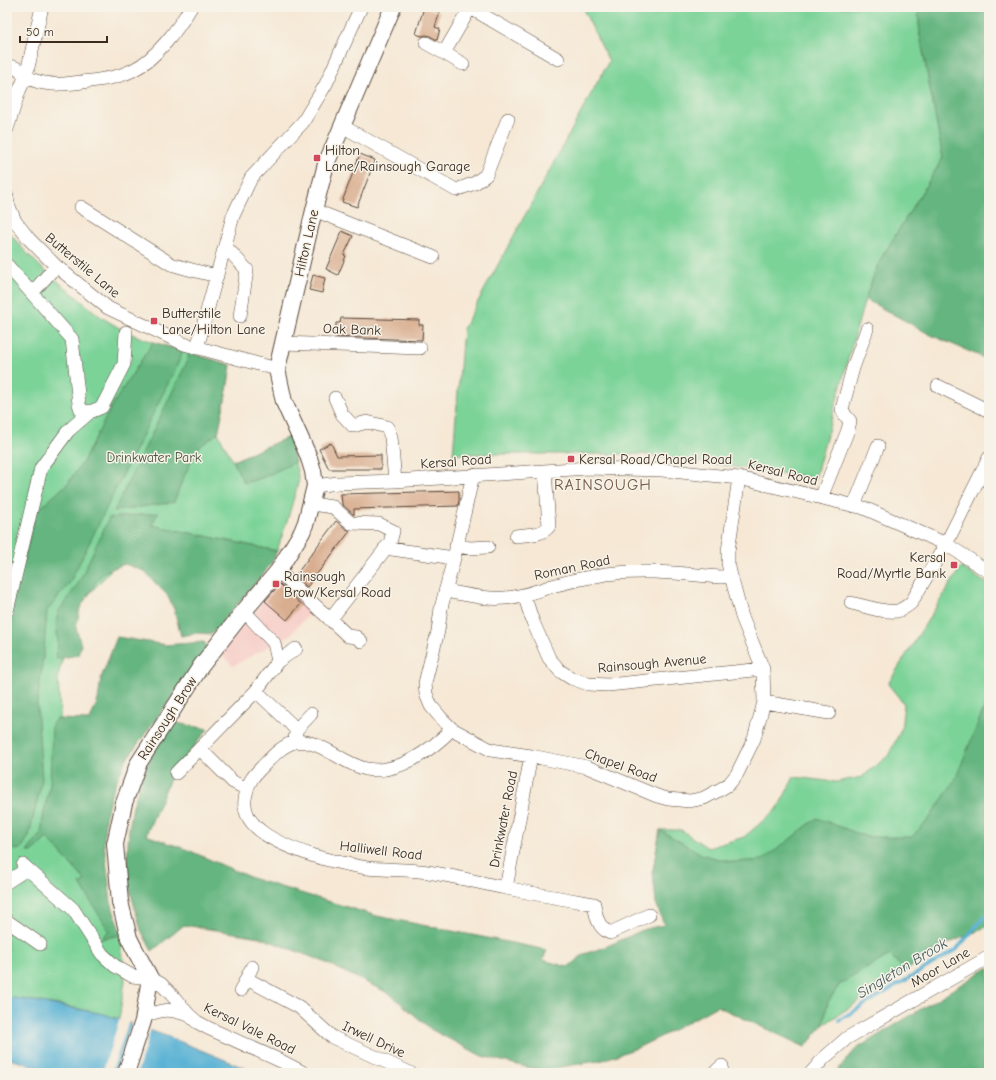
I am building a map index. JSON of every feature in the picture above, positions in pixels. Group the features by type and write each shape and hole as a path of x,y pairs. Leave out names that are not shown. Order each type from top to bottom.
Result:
{"main road":[{"name":"Hilton Lane","path":"315,486 313,471 308,455 284,402 277,369 326,164 394,7"},
{"name":"Rainsough Brow","path":"150,978 132,946 120,902 115,844 124,803 138,764 201,666 244,611 278,571 302,532 315,486"},
{"path":"126,1073 143,1021 150,978"}],"street":[{"path":"7,129 19,91 26,76 42,7"},
{"path":"7,66 15,68 36,81 61,84 117,76 133,70 146,61 164,44 191,7"},
{"path":"197,348 233,216 251,178 306,116 326,84 361,7"},
{"path":"444,53 470,7 558,60"},
{"path":"426,43 463,64"},
{"path":"342,126 456,190 474,183 486,175 508,119"},
{"name":"Butterstile Lane","path":"7,196 8,204 15,221 28,239 56,266 108,308 184,344 277,369"},
{"path":"81,207 96,211 171,264 217,276"},
{"path":"314,210 433,257"},
{"path":"225,246 247,270 240,316"},
{"path":"7,265 72,339 79,404 81,410 90,412"},
{"path":"32,293 56,266"},
{"path":"821,498 848,430 850,421 842,409 853,368 866,329"},
{"path":"7,611 42,468 68,431 90,412 102,407 124,364 126,332"},
{"name":"Oak Bank","path":"283,343 420,348"},
{"path":"938,386 989,412"},
{"path":"335,398 342,414 353,426 367,422 387,427 392,437 394,481"},
{"path":"854,506 878,446"},
{"path":"851,602 884,610 897,611 911,603 946,544 989,458"},
{"name":"Kersal Road","path":"315,486 338,483 394,481 588,468 662,470 739,478 864,508 946,544 989,572"},
{"path":"516,536 542,533 549,526 545,471"},
{"name":"Chapel Road","path":"473,475 440,608 438,631 425,683 426,694 431,706 452,729 491,750 586,767 668,799 690,801 704,798 721,789 729,784 737,774 754,739 764,702 763,668 742,617 728,563 728,550 739,478"},
{"path":"311,504 333,507 351,523 379,524 393,531 390,543 330,620"},
{"path":"385,548 455,552 470,548 488,547"},
{"path":"278,571 348,636 361,641"},
{"name":"Roman Road","path":"445,591 487,598 506,598 524,595 562,583 607,574 650,571 721,577 731,576"},
{"name":"Rainsough Avenue","path":"524,595 533,622 549,658 560,671 571,678 588,684 608,685 763,668"},
{"path":"244,611 274,643 278,661"},
{"path":"176,773 256,691 278,661 296,649"},
{"path":"256,691 290,723 296,736 359,767 380,770 398,765 420,755 442,739 452,729"},
{"path":"764,702 829,713"},
{"name":"Halliwell Road","path":"311,714 296,736 255,774 247,789 244,805 249,818 258,829 268,836 299,851 322,858 367,868 422,871 594,904 596,916 601,926 605,931 610,933 648,915"},
{"path":"200,749 233,782 247,789"},
{"name":"Drinkwater Road","path":"506,888 531,756"},
{"path":"7,882 25,867 73,909 102,954 115,966 132,976 150,978"},
{"path":"7,921 40,944"},
{"name":"Moor Lane","path":"811,1073 823,1058 847,1038 989,957"},
{"name":"Kersal Vale Road","path":"150,978 161,984 197,1022 304,1073"},
{"name":"Irwell Drive","path":"247,979 299,1007 332,1037 410,1073"},
{"path":"143,1017 165,1010 189,1015"}],"shaded area":[{"path":"280,580 314,608 290,635 233,666 220,654"}],"green space":[{"path":"582,7 918,7 920,35 943,158 879,262 865,299 815,478 641,454 453,454 463,329 609,61"},
{"path":"918,7 989,7 989,79 982,86 989,105 989,360 931,335 865,299 879,262 943,158 920,35"},
{"name":"Drinkwater Park","path":"7,230 44,270 101,317 126,332 153,342 231,365 218,433 233,461 289,437 299,480 277,551 151,525 76,609 58,676 66,823 121,935 125,981 119,1019 49,1003 7,997"},
{"path":"153,342 182,351 181,357 69,584 47,611 37,704 42,780 29,836 21,849 15,850 7,845 7,628 36,512 68,483 84,460 113,404"},
{"path":"189,353 231,365 218,433 197,449 174,502 114,511 187,362"},
{"path":"289,437 295,462 262,478 244,483 233,461"},
{"path":"158,513 152,525 277,551 272,562 264,573 212,634 198,633 181,636 174,609 167,595 144,571 125,564 106,571 99,577 80,608 76,628 81,645 78,655 56,659 58,641 56,624 58,612 78,584 109,518"},
{"path":"961,567 989,585 989,926 942,946 823,1025 805,1047 656,903 653,870 660,830 681,830 708,848 744,837 778,808 794,777 836,782 862,777 888,756 901,730 904,704 888,684"},
{"path":"117,637 166,645 204,642 208,648 126,760 112,791 105,819 104,843 111,902 121,935 100,939 109,931 80,884 85,880 47,838 32,852 27,852 41,833 50,785 52,724 56,719 90,720 98,700 101,678"},
{"path":"989,696 989,926 942,946 905,971 890,955 840,984 828,1002 823,1025 805,1047 717,1006 637,1048 603,1060 549,1069 534,1069 482,1056 432,1030 390,994 322,961 259,937 184,925 152,951 141,930 129,887 127,860 129,828 133,806 145,767 171,722 208,729 172,774 146,835 188,850 254,879 377,916 547,950 543,960 568,967 584,954 603,948 645,929 664,925 656,903 653,870 660,830 703,855 732,862 763,860 817,818 867,837 912,837 931,816 955,780"},
{"path":"989,967 989,1073 835,1073 856,1049"}],"water":[{"path":"7,997 104,1014 169,1037 257,1073 57,1073 7,1058"}],"pier":[{"path":"120,1018 129,1021 111,1073 102,1073"},
{"path":"132,1022 151,1029 137,1073 115,1073"}],"building":[{"path":"424,7 440,12 435,27 440,29 437,40 430,36 416,34"},
{"path":"360,154 375,160 357,207 342,202"},
{"path":"342,231 353,236 344,255 346,256 338,275 326,269"},
{"path":"313,275 325,278 322,293 309,290"},
{"path":"341,318 419,320 419,325 423,325 422,340 336,337 336,323 340,323"},
{"path":"331,443 337,456 381,455 381,469 329,469 319,449"},
{"path":"459,491 458,506 354,509 354,515 342,504 341,494"},
{"path":"336,521 350,531 307,587 295,576"},
{"path":"280,584 301,604 287,620 265,601"}],"waterway":[{"name":"Singleton Brook","path":"839,1020 956,950 985,916 989,914"}],"place":[{"name":"Hilton Lane/Rainsough Garage","path":"317,158"},
{"name":"Butterstile Lane/Hilton Lane","path":"154,321"},
{"name":"Kersal Road/Chapel Road","path":"571,459"},
{"name":"Kersal Road/Myrtle Bank","path":"954,565"},
{"name":"Rainsough Brow/Kersal Road","path":"276,584"}],"district":[{"name":"RAINSOUGH","path":"603,484"}]}
